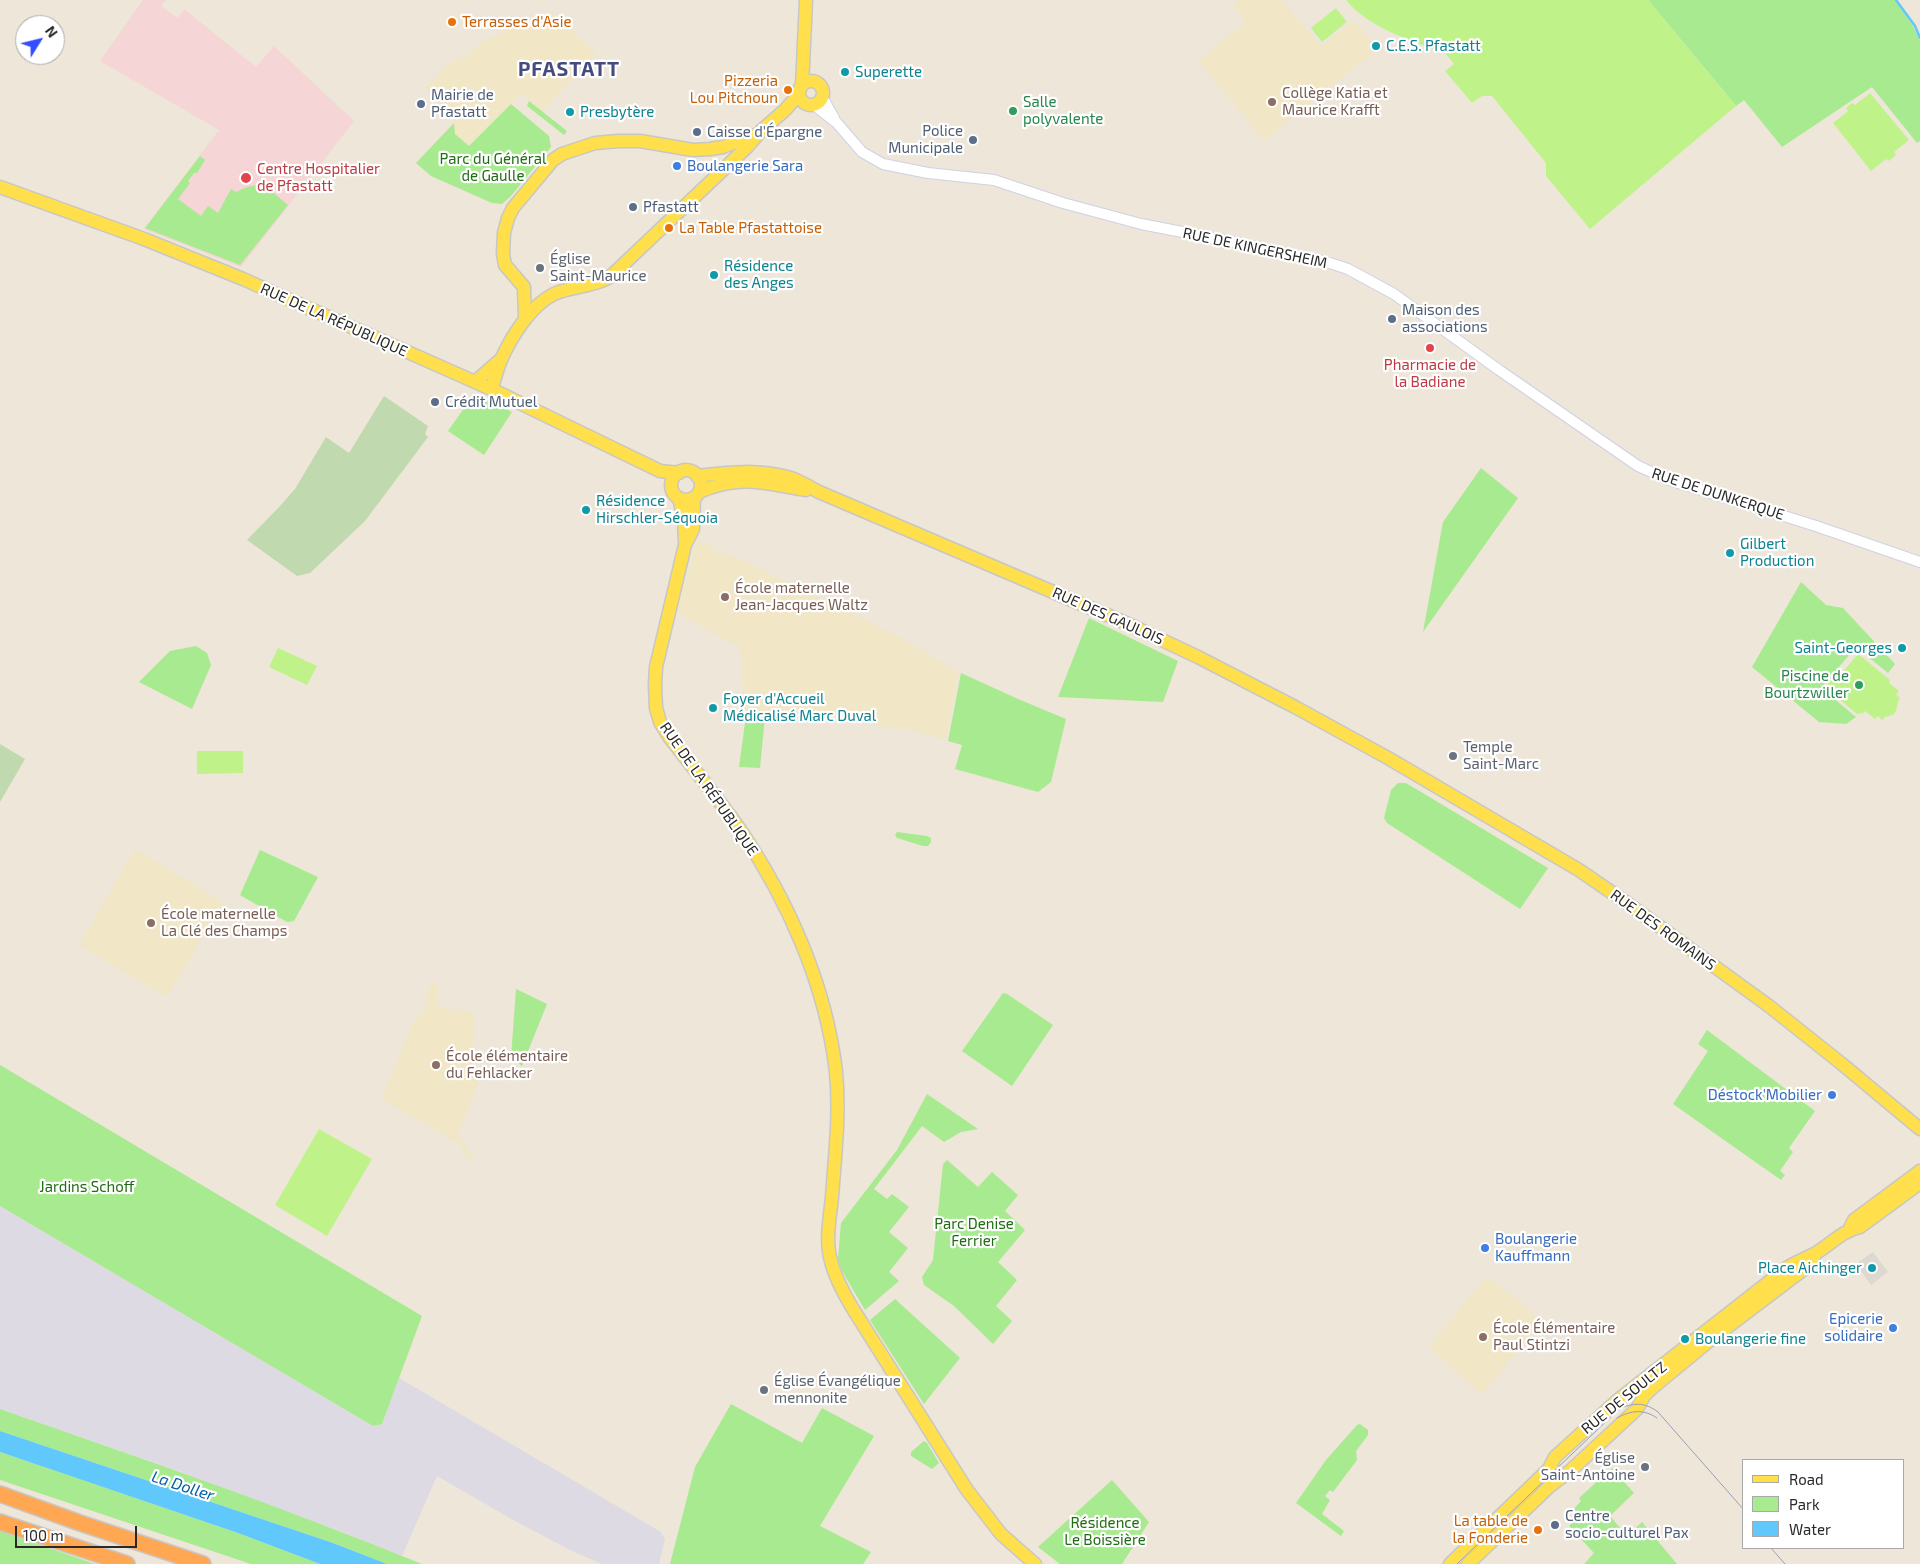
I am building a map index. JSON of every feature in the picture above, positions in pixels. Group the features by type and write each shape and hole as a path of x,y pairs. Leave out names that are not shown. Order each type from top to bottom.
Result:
{"highway":[{"path":"0,1494 203,1564"},
{"path":"0,1522 128,1564"}],"main road":[{"path":"491,389 500,360 525,319 544,300 554,294 600,283 610,277 746,148 758,134 785,110 809,94 804,49 806,0"},
{"path":"525,319 524,287 506,266 503,254 504,234 513,208 553,160 562,154 595,144 640,141 685,149 710,149 758,134"},
{"name":"RUE DE LA RÉPUBLIQUE","path":"0,187 77,213 190,257 491,389 660,471 679,473"},
{"path":"475,382 500,360"},
{"name":"RUE DE LA RÉPUBLIQUE","path":"660,471 671,487"},
{"path":"688,471 697,476 700,484 697,495 687,500 679,498 674,494 671,487 673,478 679,473 688,471"},
{"name":"RUE DES GAULOIS","path":"697,476 740,471 792,478 819,492 1128,624 1286,703 1388,758"},
{"name":"RUE DES GAULOIS","path":"697,495 727,482 744,481 819,492"},
{"name":"RUE DE LA RÉPUBLIQUE","path":"697,495 693,529 685,545 656,667 654,696 660,722 670,738 739,828 782,904 811,967 827,1018 836,1072 838,1122 829,1230 831,1261 840,1286 968,1490 1001,1534 1035,1564"},
{"name":"RUE DE LA RÉPUBLIQUE","path":"679,498 684,519 685,545"},
{"name":"RUE DES ROMAINS","path":"1388,758 1579,870 1626,902 1769,1006 1920,1129"},
{"name":"RUE DE SOULTZ","path":"1849,1230 1854,1220 1920,1171"},
{"name":"RUE DE SOULTZ","path":"1450,1564 1549,1469 1555,1458 1612,1404 1788,1267 1816,1253 1849,1230 1860,1227 1920,1183"},
{"name":"RUE DE SOULTZ","path":"1468,1564 1550,1486 1570,1471 1637,1409 1648,1392 1709,1341 1808,1266 1816,1253"}],"street":[{"name":"RUE DE KINGERSHEIM","path":"809,94 862,152 884,167 993,183 1018,192 1034,194 1140,224 1330,263 1348,269 1394,294 1459,342"},
{"name":"RUE DE DUNKERQUE","path":"1459,342 1624,458 1651,473 1920,562"}],"shaded area":[{"name":"Centre Hospitalier de Pfastatt","path":"143,0 166,0 161,6 178,18 184,9 256,67 274,46 354,121 241,267 144,229 219,130 100,61"},
{"name":"Collège Katia et Maurice Krafft","path":"1240,0 1282,0 1321,47 1352,21 1363,29 1363,32 1371,42 1367,46 1372,53 1264,141 1198,61 1246,22 1233,5"},
{"path":"552,11 596,53 542,112 521,94 468,146 455,134 454,123 447,110 425,88 453,59 457,58 460,61 476,46 478,48 479,44 543,13 547,17"},
{"path":"696,541 715,546 713,552 733,556 896,635 959,672 946,740 911,730 832,719 745,712 740,648 677,612"},
{"name":"École maternelle La Clé des Champs","path":"135,849 223,902 167,997 79,945"},
{"name":"École élémentaire du Fehlacker","path":"433,983 438,983 438,1007 474,1013 475,1080 479,1082 458,1135 473,1155 470,1160 456,1142 381,1099 414,1020 426,1007 428,991"},
{"path":"0,1206 373,1426 382,1424 399,1378 661,1532 665,1539 659,1564 602,1564 572,1551 515,1521 437,1476 402,1556 173,1469 0,1409"},
{"name":"Place Aichinger","path":"1873,1252 1888,1272 1871,1285 1856,1264"},
{"name":"École Élémentaire Paul Stintzi","path":"1490,1277 1543,1322 1482,1394 1431,1350 1431,1344 1485,1278"}],"green space":[{"path":"1346,0 1648,0 1736,106 1590,229 1546,176 1546,163 1492,96 1482,96 1472,103 1445,71 1454,64 1446,54 1379,26 1367,19"},
{"path":"1648,0 1895,0 1913,26 1920,41 1920,141 1917,143 1872,87 1782,147 1744,100 1736,106"},
{"path":"1336,8 1347,22 1322,42 1311,28"},
{"path":"1870,93 1909,140 1894,152 1896,155 1889,161 1886,159 1871,171 1833,123 1848,111 1846,108 1852,103 1855,105"},
{"path":"529,101 567,131 564,135 527,106"},
{"name":"Parc du Général de Gaulle","path":"511,104 549,136 551,147 511,196 502,204 492,203 431,176 416,163 454,123 455,134 469,146"},
{"path":"200,156 205,160 197,173 194,173 188,181 190,183 178,199 201,216 208,206 218,213 231,189 236,192 259,185 269,189 288,205 240,265 145,228"},
{"path":"474,394 512,412 484,455 448,431"},
{"path":"384,396 428,426 425,434 428,437 365,521 310,573 297,576 247,540 295,489 326,437 349,453"},
{"path":"1481,468 1518,498 1423,632 1443,522"},
{"path":"1801,582 1826,605 1843,608 1895,664 1888,673 1856,647 1821,688 1856,717 1846,724 1819,722 1752,667"},
{"path":"1089,618 1178,661 1163,702 1058,697"},
{"path":"196,646 207,653 211,665 192,709 139,682 170,651"},
{"path":"278,648 317,666 307,685 269,667"},
{"name":"Piscine de Bourtzwiller","path":"1858,654 1890,680 1889,683 1899,691 1896,694 1900,698 1893,715 1882,720 1878,716 1875,719 1865,711 1857,714 1825,687 1836,673 1840,675"},
{"path":"961,673 1066,719 1051,782 1038,792 955,769 962,745 948,741"},
{"path":"746,716 765,717 760,768 739,767"},
{"path":"0,744 25,759 0,802"},
{"path":"197,751 243,751 243,773 197,774"},
{"path":"1398,783 1406,783 1548,868 1520,909 1387,823 1384,818 1391,790"},
{"path":"897,832 927,836 931,838 931,842 928,846 923,846 897,838 895,835"},
{"path":"260,850 318,877 294,921 287,922 240,895"},
{"path":"516,989 547,1004 522,1066 511,1058"},
{"path":"1003,993 1053,1025 1012,1086 962,1051"},
{"path":"1707,1030 1815,1111 1789,1148 1793,1152 1780,1171 1785,1175 1781,1180 1673,1104 1708,1051 1698,1044"},
{"name":"Jardins Schoff","path":"0,1065 422,1316 382,1424 373,1426 0,1206"},
{"path":"927,1094 978,1129 961,1132 944,1142 922,1126 874,1189 887,1199 892,1194 909,1207 889,1232 908,1248 889,1272 899,1281 865,1310 842,1271 838,1259 841,1223 897,1150"},
{"path":"319,1129 372,1159 327,1236 275,1205"},
{"name":"Parc Denise Ferrier","path":"947,1160 978,1187 992,1172 1018,1195 1005,1211 1025,1230 998,1262 1017,1280 996,1306 1012,1321 993,1344 954,1306 924,1285 922,1277 933,1260 943,1164"},
{"path":"895,1299 960,1358 924,1404 870,1320"},
{"path":"731,1404 802,1443 822,1408 874,1436 820,1526 871,1552 863,1564 670,1564 695,1467"},
{"path":"0,1409 265,1503 422,1564 387,1564 333,1543 0,1431"},
{"path":"1360,1424 1368,1430 1368,1435 1356,1451 1357,1460 1333,1492 1330,1490 1325,1496 1330,1500 1322,1514 1344,1531 1341,1536 1296,1503 1326,1460"},
{"path":"924,1441 939,1463 932,1469 911,1456 911,1452"},
{"path":"0,1452 238,1533 320,1564 251,1564 0,1480"},
{"path":"1612,1468 1634,1493 1610,1516 1627,1536 1642,1522 1677,1564 1584,1564 1594,1553 1569,1526 1579,1515 1574,1509 1581,1501 1579,1498"},
{"name":"Résidence Le Boissière","path":"1112,1480 1149,1522 1122,1564 1060,1564 1038,1547"},
{"path":"0,1531 95,1564 0,1564"}],"water":[{"name":"La Doller","path":"0,1431 333,1543 387,1564 320,1564 238,1533 0,1452"}],"waterway":[{"path":"1896,0 1915,26 1920,38"}],"tram line":[{"path":"1457,1564 1618,1410 1633,1404 1648,1406 1658,1412 1742,1508"},
{"path":"1617,1418 1627,1413 1637,1412 1647,1413 1657,1418"},
{"path":"1772,1549 1785,1564"}],"place":[{"name":"Terrasses d'Asie","path":"452,22"},
{"name":"C.E.S. Pfastatt","path":"1376,46"},
{"name":"Superette","path":"845,72"},
{"name":"Pizzeria Lou Pitchoun","path":"788,90"},
{"name":"Collège Katia et Maurice Krafft","path":"1272,102"},
{"name":"Mairie de Pfastatt","path":"421,104"},
{"name":"Salle polyvalente","path":"1013,111"},
{"name":"Presbytère","path":"570,112"},
{"name":"Caisse d'Épargne","path":"697,132"},
{"name":"Police Municipale","path":"973,140"},
{"name":"Boulangerie Sara","path":"677,166"},
{"name":"Centre Hospitalier de Pfastatt","path":"246,178"},
{"name":"Pfastatt","path":"633,207"},
{"name":"La Table Pfastattoise","path":"669,228"},
{"name":"Église Saint-Maurice","path":"540,268"},
{"name":"Résidence des Anges","path":"714,275"},
{"name":"Maison des associations","path":"1392,319"},
{"name":"Pharmacie de la Badiane","path":"1430,348"},
{"name":"Crédit Mutuel","path":"435,402"},
{"name":"Résidence Hirschler-Séquoia","path":"586,510"},
{"name":"Gilbert Production","path":"1730,553"},
{"name":"École maternelle Jean-Jacques Waltz","path":"725,597"},
{"name":"Saint-Georges","path":"1902,648"},
{"name":"Piscine de Bourtzwiller","path":"1859,685"},
{"name":"Foyer d'Accueil Médicalisé Marc Duval","path":"713,708"},
{"name":"Temple Saint-Marc","path":"1453,756"},
{"name":"École maternelle La Clé des Champs","path":"151,923"},
{"name":"École élémentaire du Fehlacker","path":"436,1065"},
{"name":"Déstock'Mobilier","path":"1832,1095"},
{"name":"Boulangerie Kauffmann","path":"1485,1248"},
{"name":"Place Aichinger","path":"1872,1268"},
{"name":"Epicerie solidaire","path":"1893,1328"},
{"name":"École Élémentaire Paul Stintzi","path":"1483,1337"},
{"name":"Boulangerie fine","path":"1685,1339"},
{"name":"Église Évangélique mennonite","path":"764,1390"},
{"name":"Église Saint-Antoine","path":"1645,1467"},
{"name":"Centre socio-culturel Pax","path":"1555,1525"},
{"name":"La table de la Fonderie","path":"1538,1530"}],"district":[{"name":"PFASTATT","path":"569,69"}]}
